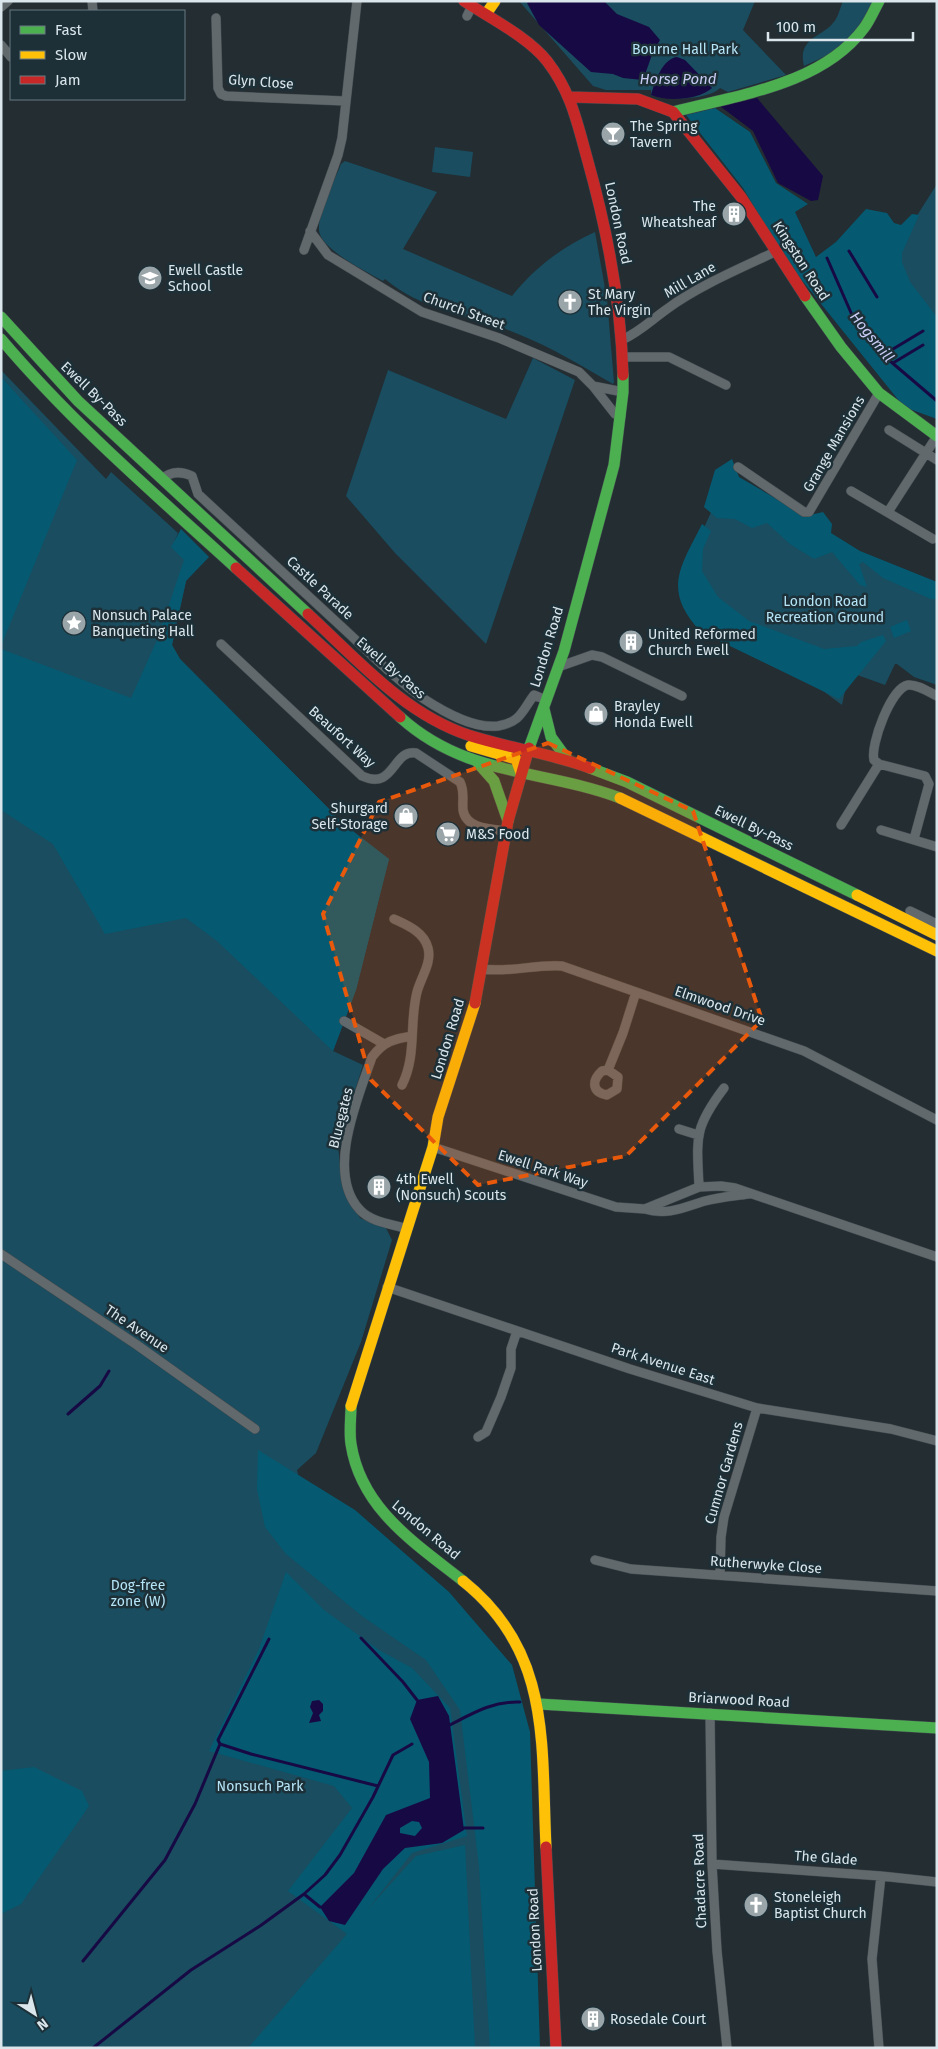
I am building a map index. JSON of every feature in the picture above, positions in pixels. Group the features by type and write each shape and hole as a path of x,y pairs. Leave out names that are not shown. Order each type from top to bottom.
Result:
{"main road":[{"path":"486,14 495,1"},
{"path":"570,97 638,99 672,112 780,85 840,52 858,35 873,15 879,1"},
{"name":"London Road","path":"468,8 486,14 513,32 546,60 570,97 598,196 614,277 622,340 623,392 614,464 558,667 529,748 507,826 474,1008 438,1117 433,1147 351,1404 350,1439 359,1477 372,1503 390,1523 468,1585 492,1608 523,1653 531,1673 539,1704 556,2048"},
{"name":"Kingston Road","path":"672,112 741,197 841,347 879,393 937,436"},
{"name":"Ewell By-Pass","path":"1,317 28,349 78,401 407,705 431,719 468,735 529,748 567,759 627,782 937,935"},
{"path":"1,339 36,380 96,441 405,722 446,749 478,763 593,788 619,798 937,951"},
{"path":"545,704 551,737 567,759"},
{"path":"431,719 459,741 482,750 516,759 521,773"},
{"path":"529,748 534,760 577,775 593,788"},
{"path":"478,763 494,781 507,826"},
{"name":"Briarwood Road","path":"539,1704 937,1728"}],"street":[{"path":"1,7 8,1"},
{"path":"304,250 338,156 357,1"},
{"name":"Glyn Close","path":"216,18 218,88 221,94 226,96 345,101"},
{"path":"1,45 10,57"},
{"path":"819,65 826,75"},
{"name":"Church Street","path":"310,231 328,255 422,312 498,338 579,372 593,386 615,414 621,416"},
{"name":"Mill Lane","path":"622,340 641,331 667,309 686,298 731,273 777,251"},
{"path":"622,358 669,357 726,384"},
{"name":"Church Street","path":"593,386 623,392"},
{"name":"Grange Mansions","path":"738,467 804,512 809,512 879,393"},
{"path":"889,430 937,460"},
{"path":"888,512 937,436"},
{"name":"Castle Parade","path":"162,480 173,472 181,472 192,476 198,494 390,671 435,706 461,719 484,726 498,726 524,713 534,696 545,704"},
{"path":"851,491 933,539"},
{"name":"Beaufort Way","path":"221,644 362,776 371,780 384,778 404,755 410,752 416,753 460,782 464,790 463,810 469,822 480,827 507,826"},
{"path":"558,667 592,655 602,657 682,696"},
{"path":"357,660 390,671"},
{"path":"914,839 929,784 925,776 879,764 874,760 872,754 879,728 905,685 910,685 937,696"},
{"path":"840,824 879,764"},
{"path":"881,830 937,847"},
{"path":"910,912 937,924"},
{"path":"394,919 412,928 422,936 428,948 428,960 417,990 412,1016 410,1064 402,1085"},
{"name":"Elmwood Drive","path":"481,969 496,971 545,965 562,966 804,1051 937,1120"},
{"path":"608,1070 636,992"},
{"path":"344,1021 384,1044 390,1040 412,1036"},
{"name":"Bluegates","path":"384,1044 372,1057 348,1134 345,1152 346,1178 352,1198 360,1211 374,1220 406,1228"},
{"path":"699,1187 698,1134 705,1113 724,1088"},
{"path":"679,1129 698,1134"},
{"name":"Ewell Park Way","path":"433,1147 616,1207 645,1209 656,1213 673,1211 722,1197 751,1194"},
{"name":"Ewell Park Way","path":"645,1209 699,1187 720,1186 751,1194 937,1257"},
{"name":"The Avenue","path":"1,1254 137,1345 255,1429"},
{"name":"Park Avenue East","path":"387,1287 757,1408 891,1429 937,1441"},
{"path":"478,1437 486,1432 501,1397 510,1368 511,1349 517,1331"},
{"name":"Cumnor Gardens","path":"720,1575 721,1537 724,1516 757,1408"},
{"name":"Rutherwyke Close","path":"595,1560 631,1569 937,1591"},
{"name":"Chadacre Road","path":"710,1713 712,1864 717,1951 727,2048"},
{"name":"The Glade","path":"712,1864 881,1876 937,1882"},
{"path":"880,2048 872,1959 881,1876"}],"highlighted area":[{"path":"548,743 693,811 762,1020 626,1156 478,1185 371,1080 323,914 379,802"}],"green space":[{"name":"Bourne Hall Park","path":"519,1 755,1 743,30 786,75 728,92 720,88 707,95 676,99 651,95 651,90 606,90 593,86"},
{"path":"843,1 874,1 856,33 828,55 804,66 804,49 807,44 833,23 838,16"},
{"path":"435,147 473,152 470,177 432,172"},
{"path":"345,161 437,192 403,249 512,296 549,259 571,244 595,232 607,299 613,384 530,339 416,299 385,279 383,281 335,252 321,237 319,223 341,164"},
{"path":"937,184 937,319 906,279 897,255 911,225"},
{"path":"533,358 575,380 486,644 395,553 346,496 388,370 506,419"},
{"name":"Nonsuch Park","path":"1,370 106,479 111,472 178,533 172,547 184,559 186,581 172,645 180,659 345,825 389,859 356,990 333,1051 363,1065 338,1145 342,1185 360,1218 386,1228 392,1240 361,1342 316,1453 297,1470 301,1486 449,1592 533,2048 1,2048"},
{"name":"London Road Recreation Ground","path":"726,480 859,552 937,590 937,685 914,677 897,664 895,664 885,685 849,672 842,705 719,614 683,573"}],"shaded area":[{"path":"715,108 750,132 776,183 808,204 795,212 816,257 836,242 866,209 887,213 894,223 901,225 912,214 919,215 902,253 902,262 910,282 937,317 937,419 904,407 789,264 743,188 686,115"},
{"path":"1,377 77,460 1,646"},
{"path":"732,459 739,477 806,516 823,512 832,524 831,533 860,551 937,582 937,599 931,599 883,578 863,562 859,564 867,587 860,585 832,552 814,559 790,544 767,523 752,528 735,519 717,518 704,507 715,470"},
{"path":"702,524 711,531 703,549 702,571 718,597 749,621 824,649 857,646 861,642 883,635 886,641 839,699 701,632 689,617 678,591 679,579 687,554"},
{"path":"181,529 209,557 186,581 172,645 180,659 345,825 389,859 356,990 333,1051 217,941 186,918 105,934 53,844 1,810 1,649 131,698 157,640 184,560 171,547"},
{"path":"907,620 911,631 894,638 890,627"},
{"path":"258,1450 355,1510 449,1592 512,1665 530,1732 540,2048 490,2048 479,1866 460,1710 426,1660 362,1616 286,1554 265,1527 257,1489"},
{"path":"286,1572 324,1610 379,1650 412,1668 450,1708 467,1836 412,1853 367,1910 416,1856 465,1845 475,2048 248,2048 347,1934 288,1891 352,1808 334,1786 209,1751 259,1649"},
{"path":"34,1767 82,1791 89,1806 21,1904 1,1914 1,1771"}],"water":[{"path":"529,1 604,1 617,14 649,27 660,40 653,52 643,80 591,72 539,25 527,3"},
{"name":"Horse Pond","path":"677,57 685,60 712,88 699,95 683,99 665,99 651,95 663,66"},
{"path":"757,98 823,176 818,200 811,201 778,183 753,131 720,106"},
{"path":"438,1696 449,1716 464,1830 442,1843 405,1848 383,1869 345,1925 329,1921 320,1907 354,1873 386,1815 430,1798 429,1762 410,1719 417,1700","holes":["412,1821 419,1822 422,1828 415,1836 400,1833 400,1828"]},
{"path":"319,1700 323,1704 323,1711 319,1715 321,1721 309,1723 313,1713 310,1707 312,1701"}],"waterway":[{"path":"849,251 877,297"},
{"name":"Hogsmill","path":"827,258 852,315 883,355 937,401"},
{"path":"883,355 923,331"},
{"path":"893,363 923,345"},
{"path":"68,1414 100,1386 109,1371"},
{"path":"361,1638 403,1682 417,1700"},
{"path":"269,1639 218,1740 220,1744 251,1754 378,1786"},
{"path":"450,1725 475,1712 501,1703 520,1702"},
{"path":"83,1961 165,1860 195,1804 220,1744"},
{"path":"304,1894 325,1875 340,1855 373,1797 393,1755 412,1744"},
{"path":"464,1828 483,1828"},
{"path":"93,2048 191,1970 260,1926 304,1894 320,1907"}],"traffic: fast":[{"path":"673,112 777,85 825,63 846,47 864,28 879,1"},
{"path":"805,296 841,347 879,393 937,436"},
{"path":"1,317 78,401 308,614"},
{"path":"1,339 85,429 236,568"},
{"path":"529,748 564,651 614,465 623,392 623,375"},
{"path":"544,709 551,737 567,759"},
{"path":"400,717 425,737 451,751 478,761 620,798"},
{"path":"478,763 494,781 508,821"},
{"path":"590,768 627,782 857,895"},
{"path":"351,1406 351,1444 357,1467 366,1487 378,1506 409,1538 463,1581"},
{"path":"539,1704 937,1728"}],"traffic: slow":[{"path":"486,14 495,1"},
{"path":"471,746 516,759 521,773"},
{"path":"620,798 937,951"},
{"path":"857,895 937,935"},
{"path":"351,1406 433,1147 438,1117 475,1003"},
{"path":"463,1581 492,1609 513,1638 527,1669 536,1702 541,1736 546,1847"}],"traffic: jam":[{"path":"464,1 497,21 539,52 555,73 568,96 580,132 607,239 616,293 623,375"},
{"path":"570,97 638,99 673,112 741,197 805,296"},
{"path":"236,568 400,717"},
{"path":"308,614 382,683 422,713 444,725 483,740 560,758 590,768"},
{"path":"475,1003 508,821 529,748"},
{"path":"546,1847 556,2048"}],"place":[{"name":"The Spring Tavern","path":"613,134"},
{"name":"The Wheatsheaf","path":"734,214"},
{"name":"Ewell Castle School","path":"150,278"},
{"name":"St Mary The Virgin","path":"570,302"},
{"name":"Nonsuch Palace Banqueting Hall","path":"74,623"},
{"name":"United Reformed Church Ewell","path":"631,642"},
{"name":"Brayley Honda Ewell","path":"596,714"},
{"name":"Shurgard Self-Storage","path":"406,816"},
{"name":"M&S Food","path":"448,834"},
{"name":"4th Ewell (Nonsuch) Scouts","path":"379,1187"},
{"name":"Stoneleigh Baptist Church","path":"756,1905"},
{"name":"Rosedale Court","path":"593,2019"}],"park label":[{"name":"Dog-free zone (W)","path":"138,1594"}]}
